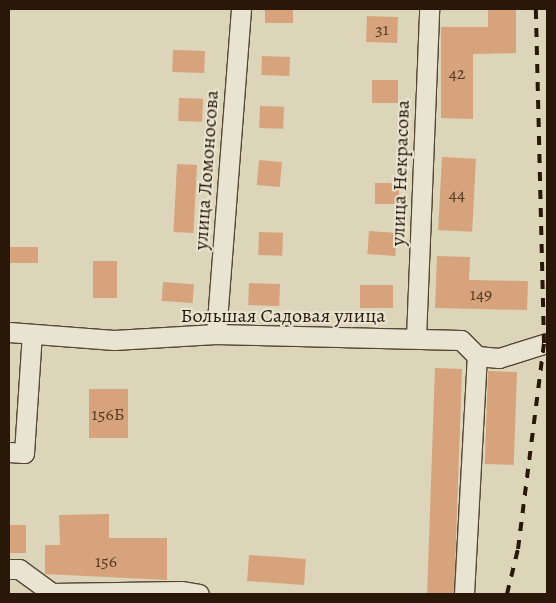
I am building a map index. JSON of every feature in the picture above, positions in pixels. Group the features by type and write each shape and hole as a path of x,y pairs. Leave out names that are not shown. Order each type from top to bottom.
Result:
{"street":[{"name":"улица Ломоносова","path":"216,334 241,9"},
{"name":"улица Некрасова","path":"416,338 429,9"},
{"name":"Большая Садовая улица","path":"9,332 114,340 216,334 461,340 477,356"},
{"path":"9,452 24,453 32,334"},
{"path":"464,594 477,356 499,358 547,343"},
{"path":"9,569 19,569 52,593 181,591 199,594"}],"building":[{"path":"265,9 293,9 293,23 265,23"},
{"path":"488,9 516,9 516,53 473,54 473,119 441,118 441,27 488,27"},
{"path":"367,16 398,17 397,43 366,42"},
{"path":"173,50 205,51 204,73 172,72"},
{"path":"262,56 290,57 289,76 261,75"},
{"path":"372,80 398,80 398,103 372,103"},
{"path":"179,98 203,99 202,122 178,121"},
{"path":"260,106 284,107 283,129 259,128"},
{"path":"442,157 476,159 472,232 438,230"},
{"path":"259,160 282,162 280,187 257,185"},
{"path":"177,164 197,165 193,233 173,232"},
{"path":"375,183 399,183 399,204 375,204"},
{"path":"369,231 397,233 395,256 367,254"},
{"path":"259,232 283,233 282,256 258,255"},
{"path":"9,247 38,247 38,263 9,263"},
{"path":"437,256 470,257 469,280 528,281 527,310 435,308"},
{"path":"93,261 117,261 117,298 93,298"},
{"path":"163,282 194,284 193,303 162,301"},
{"path":"249,283 280,284 279,306 248,305"},
{"path":"360,285 393,285 393,308 360,308"},
{"path":"435,368 462,369 454,594 427,594"},
{"path":"488,371 517,372 514,465 485,464"},
{"path":"89,389 128,389 128,438 89,438"},
{"path":"109,514 109,538 167,538 167,580 45,574 45,545 60,545 59,515"},
{"path":"9,525 26,525 26,553 9,553"},
{"path":"249,555 306,559 304,585 247,581"}],"railway":[{"path":"507,594 518,549 544,343 536,9"}]}
